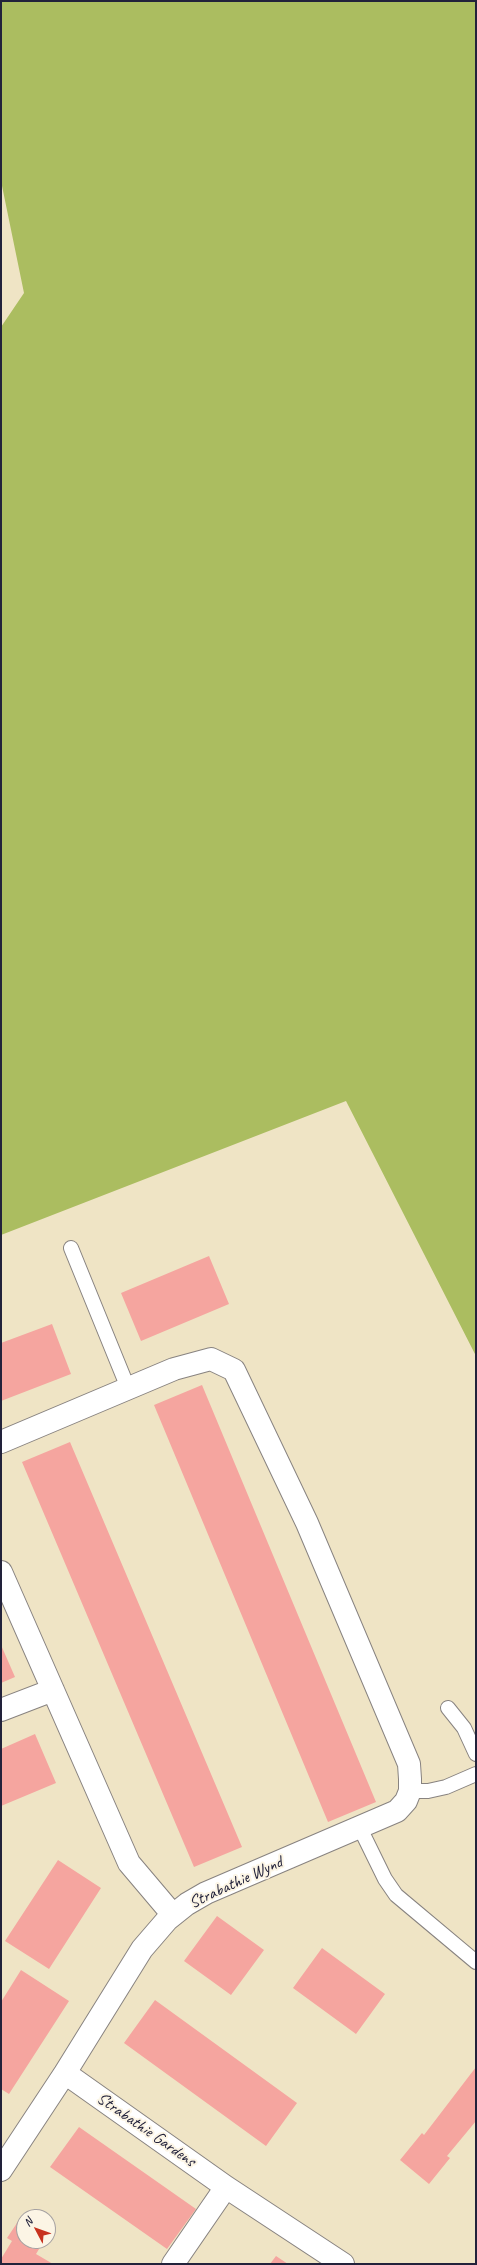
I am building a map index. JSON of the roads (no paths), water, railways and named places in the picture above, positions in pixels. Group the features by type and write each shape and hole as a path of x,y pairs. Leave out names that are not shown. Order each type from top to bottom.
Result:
{"street":[{"path":"1,1442 174,1368 211,1359 234,1370 307,1523 397,1735 409,1764 410,1791"},
{"path":"1,1572 129,1864 173,1915"},
{"path":"1,1710 53,1690"},
{"name":"Strabathie Wynd","path":"1,2170 65,2073 142,1949 173,1915 206,1893 397,1811 406,1801 410,1791"},
{"name":"Strabathie Gardens","path":"65,2073 226,2187 343,2264"},
{"path":"173,2264 226,2187"}],"lane":[{"path":"72,1248 128,1388"},
{"path":"448,1708 464,1728 476,1754"},
{"path":"410,1791 428,1791 446,1788 476,1774"},
{"path":"360,1828 385,1879 396,1895 476,1962"}]}
